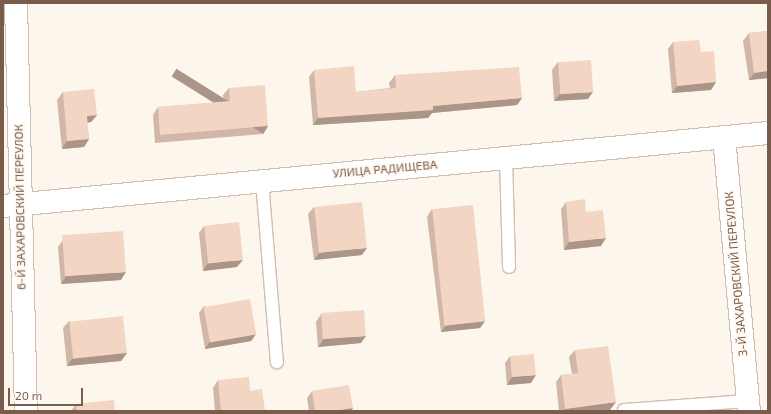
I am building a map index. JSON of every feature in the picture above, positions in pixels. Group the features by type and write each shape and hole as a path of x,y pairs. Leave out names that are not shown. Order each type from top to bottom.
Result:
{"street":[{"name":"6-Й ЗАХАРОВСКИЙ ПЕРЕУЛОК","path":"16,3 11,205 26,411"},
{"name":"УЛИЦА РАДИЩЕВА","path":"11,205 768,133"},
{"name":"3-Й ЗАХАРОВСКИЙ ПЕРЕУЛОК","path":"724,137 748,406"}],"lane":[{"path":"506,158 509,267"},
{"path":"262,181 277,362"},
{"path":"624,410 748,406"}],"building":[{"path":"768,31 768,71 754,73 749,33"},
{"path":"699,40 701,52 714,51 716,82 677,86 673,42"},
{"path":"591,60 593,92 560,94 558,62"},
{"path":"354,66 356,92 396,88 395,75 519,67 522,98 433,106 433,110 318,118 314,70"},
{"path":"265,85 268,126 160,135 158,107 230,101 229,88"},
{"path":"94,89 97,115 87,116 89,139 67,141 63,92"},
{"path":"585,199 586,212 603,210 606,238 569,242 566,202"},
{"path":"362,202 367,248 319,253 314,207"},
{"path":"473,205 485,321 444,326 432,209"},
{"path":"239,222 243,260 208,263 204,226"},
{"path":"123,231 126,272 65,276 62,235"},
{"path":"250,299 256,334 210,343 204,307"},
{"path":"364,310 366,336 323,339 321,313"},
{"path":"123,316 127,353 73,358 69,322"},
{"path":"608,346 616,402 565,409 561,375 578,373 575,350"},
{"path":"534,354 536,375 512,377 510,356"},
{"path":"249,377 250,391 262,389 265,411 221,411 218,380"},
{"path":"349,385 353,408 333,411 315,411 312,391"},
{"path":"114,400 115,411 77,411 76,404"}]}
